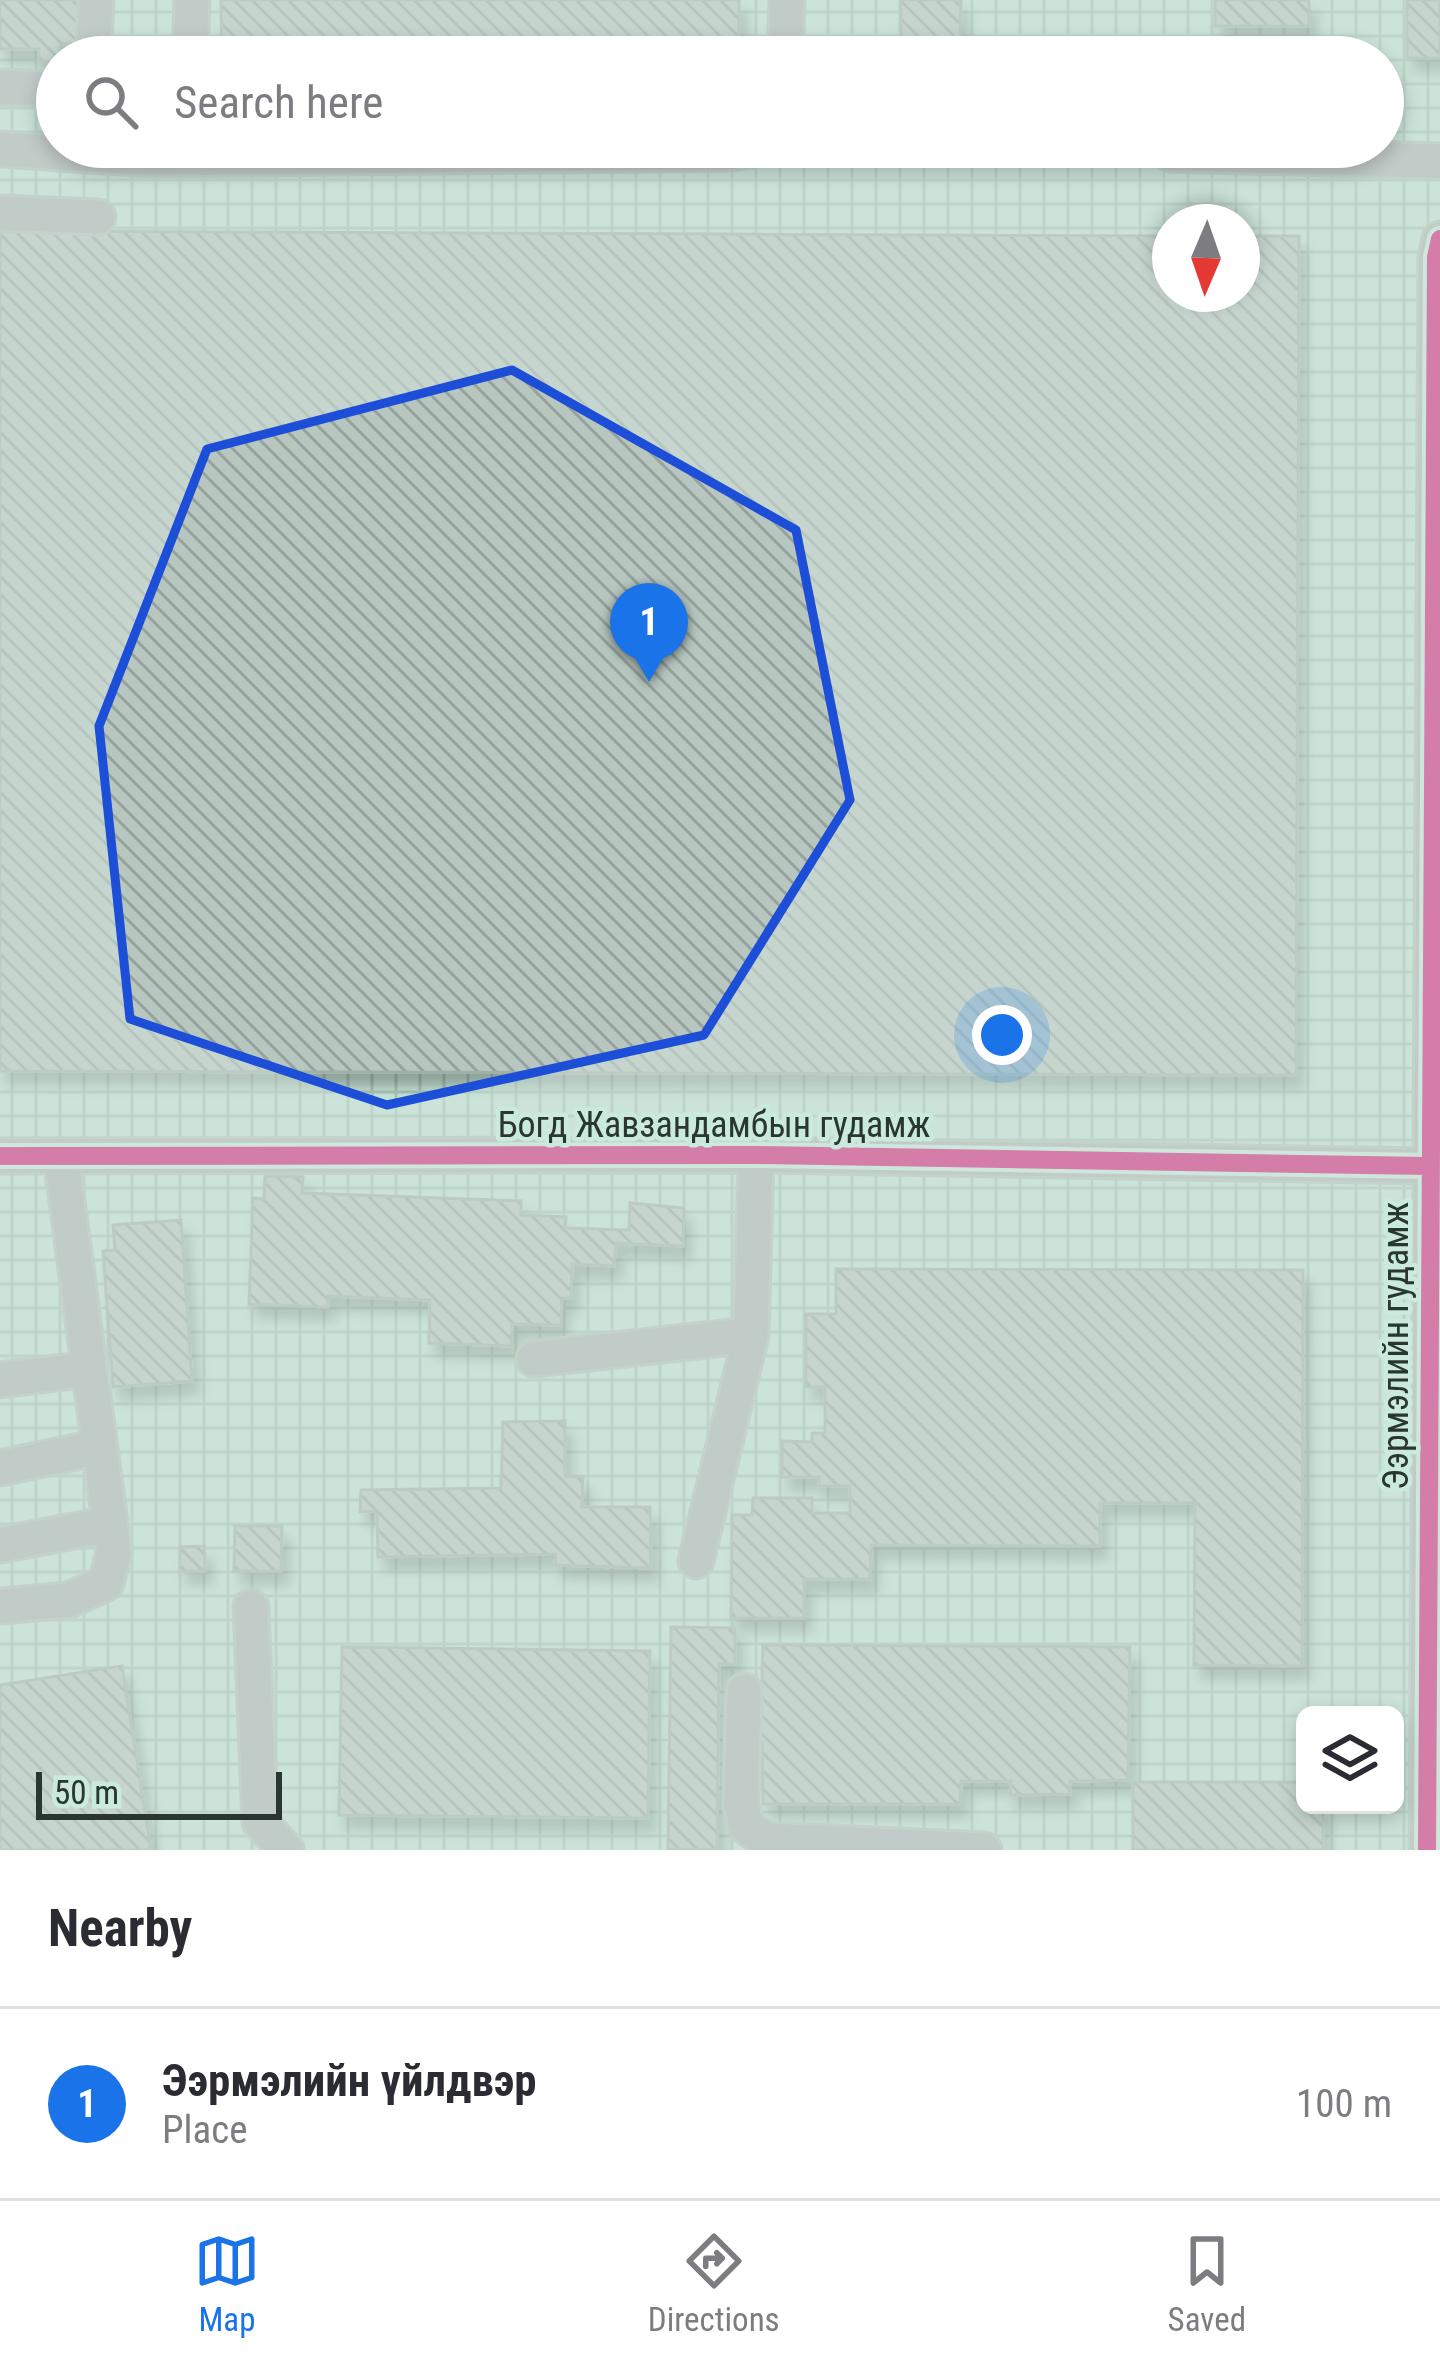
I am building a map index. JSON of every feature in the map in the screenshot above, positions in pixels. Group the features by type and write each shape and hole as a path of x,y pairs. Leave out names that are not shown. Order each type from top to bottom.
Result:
{"street":[{"path":"94,36 96,0"},
{"path":"191,36 192,0"},
{"path":"785,36 787,0"},
{"path":"0,87 36,88"},
{"path":"0,149 36,150"},
{"path":"1404,160 1440,161"},
{"path":"0,214 98,217"},
{"name":"Ээрмэлийн гудамж","path":"1427,1850 1428,1166 1436,838 1436,257 1440,239"},
{"path":"697,1561 751,1335 756,1155"},
{"name":"Богд Жавзандамбын гудамж","path":"0,1156 756,1155 1428,1166"},
{"path":"0,1606 68,1600 106,1583 114,1553 61,1156"},
{"path":"534,1359 751,1335"},
{"path":"0,1380 89,1369"},
{"path":"0,1468 100,1447"},
{"path":"0,1545 110,1524"},
{"path":"251,1607 260,1822 286,1850"},
{"path":"744,1691 742,1804 747,1827 765,1840 984,1850"}],"highlighted area":[{"path":"512,370 796,530 850,800 704,1035 387,1105 130,1019 99,726 207,449"}],"shaded area":[{"path":"0,0 1440,0 1440,1850 0,1850"}],"building":[{"path":"0,0 88,0 88,36 36,36 36,49 0,49"},
{"path":"221,0 739,0 739,36 222,36"},
{"path":"901,0 961,0 960,36 901,36"},
{"path":"1215,0 1309,0 1309,26 1215,26"},
{"path":"1407,0 1440,0 1440,58 1407,58"},
{"path":"0,231 1152,236 1152,312 1260,312 1260,236 1299,236 1296,1075 0,1071"},
{"path":"265,1176 303,1177 302,1193 521,1201 521,1215 566,1217 565,1228 629,1230 630,1203 684,1208 683,1246 616,1243 614,1266 572,1264 571,1298 562,1298 561,1325 512,1324 511,1346 429,1343 430,1300 328,1296 328,1307 249,1304 253,1198 264,1199"},
{"path":"181,1220 192,1381 113,1387 103,1251 115,1250 113,1225"},
{"path":"836,1269 1303,1270 1302,1666 1194,1665 1195,1503 1100,1503 1100,1546 871,1545 870,1579 804,1579 804,1618 731,1618 732,1515 752,1515 753,1498 812,1498 812,1513 850,1513 850,1486 819,1486 819,1477 782,1477 782,1441 812,1442 812,1433 825,1433 825,1387 806,1387 806,1314 836,1314"},
{"path":"565,1421 565,1476 583,1477 582,1507 650,1507 651,1568 555,1565 556,1554 378,1557 377,1511 360,1512 361,1490 501,1488 503,1422"},
{"path":"235,1526 282,1526 281,1571 234,1571"},
{"path":"204,1546 205,1571 180,1571 180,1547"},
{"path":"671,1627 735,1628 735,1664 719,1664 717,1850 668,1849"},
{"path":"763,1645 1130,1647 1128,1780 1070,1781 1070,1794 1010,1795 1011,1781 961,1781 960,1804 763,1804 762,1743 748,1744 748,1713 761,1716"},
{"path":"342,1647 650,1651 648,1818 339,1815"},
{"path":"122,1666 151,1850 0,1850 0,1685"},
{"path":"1133,1782 1296,1782 1296,1814 1323,1814 1323,1850 1133,1850"}],"cycle path":[{"path":"1427,1850 1436,257 1440,239"},
{"path":"0,1156 756,1155 1428,1166"}],"place":[{"name":"Ээрмэлийн үйлдвэр","path":"649,682"}]}
